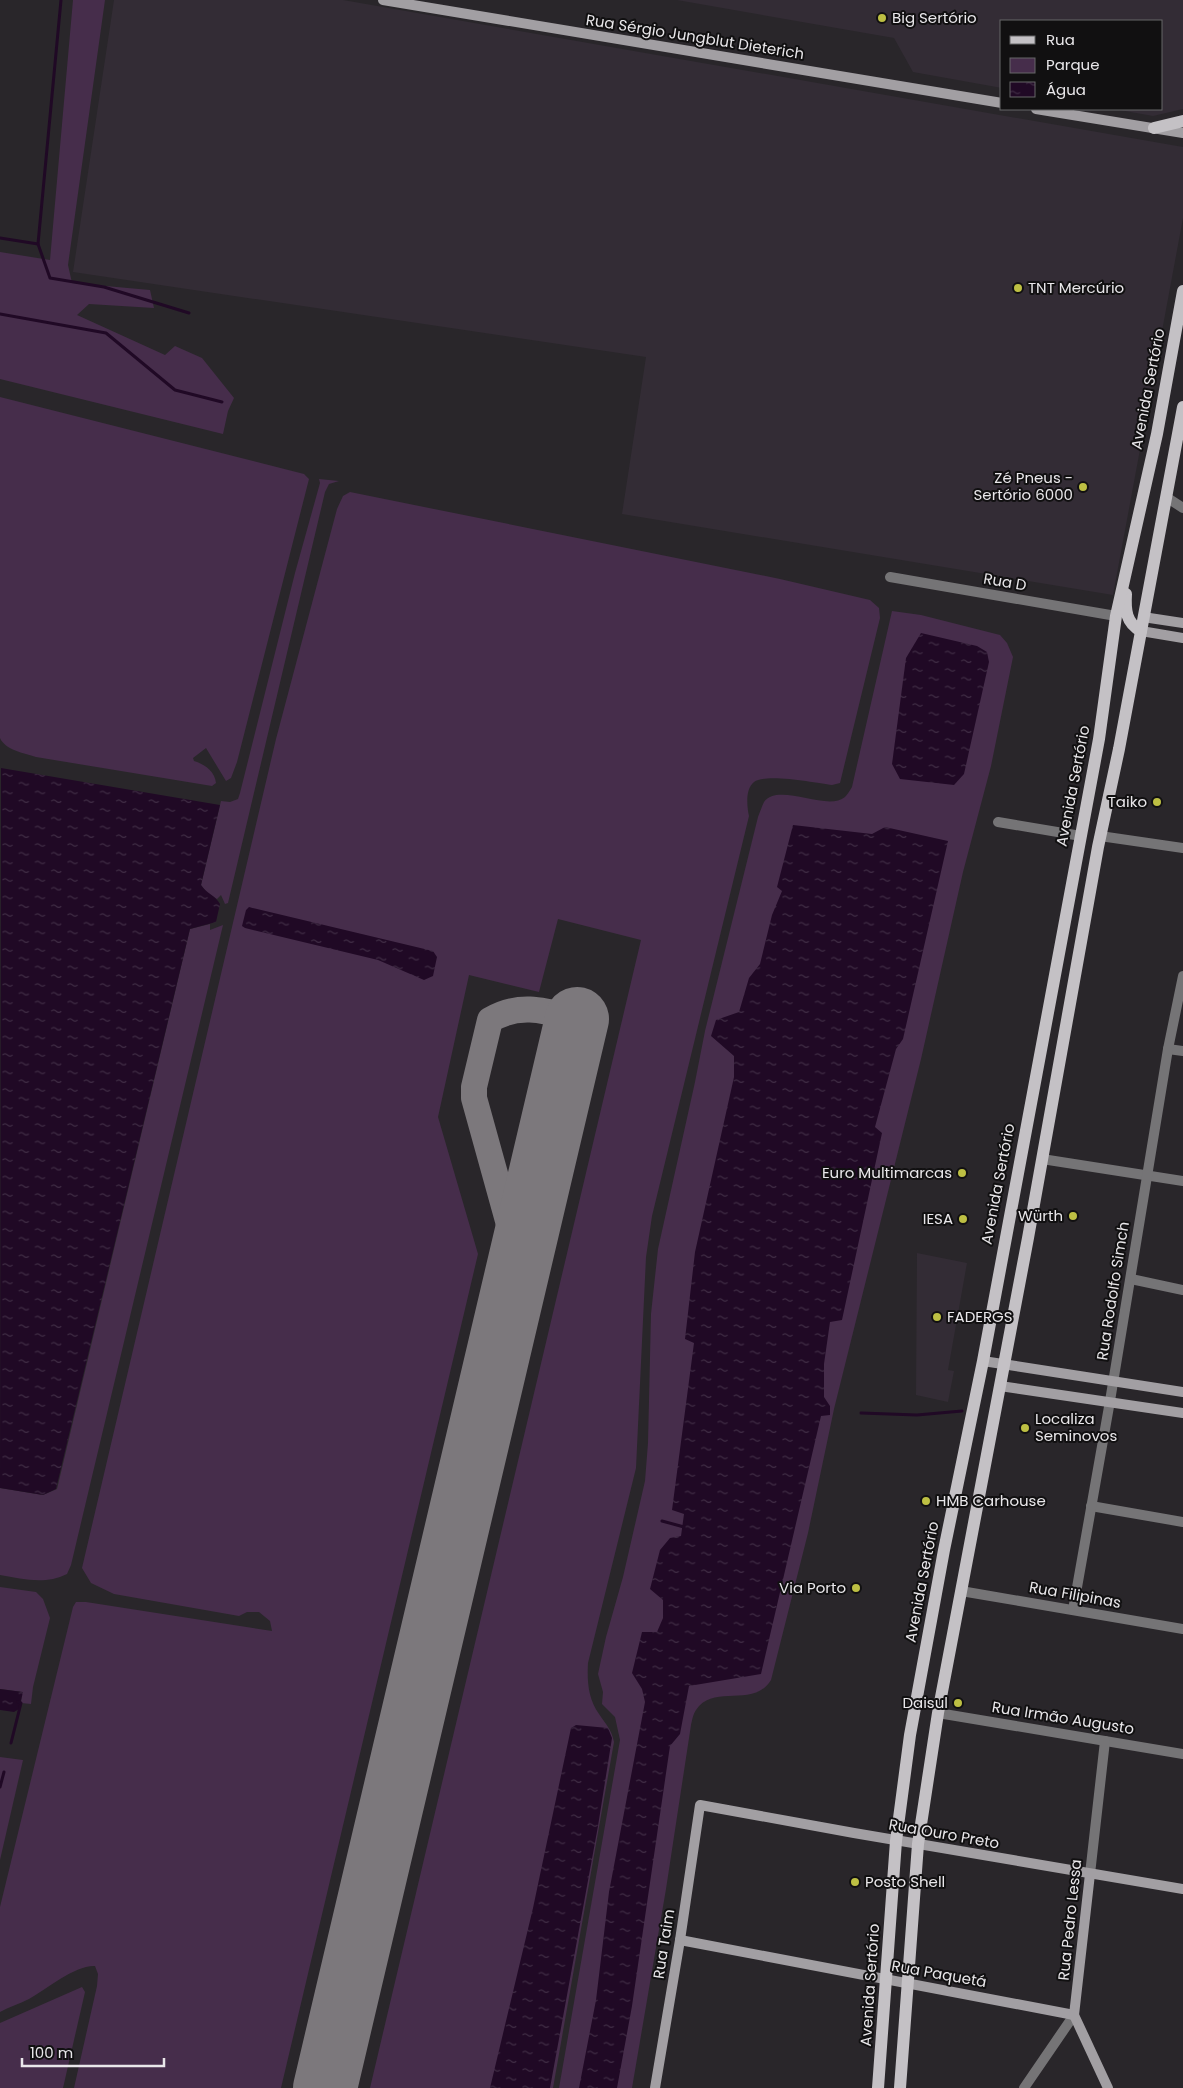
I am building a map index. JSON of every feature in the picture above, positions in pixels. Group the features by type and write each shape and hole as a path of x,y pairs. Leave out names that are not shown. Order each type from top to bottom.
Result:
{"main road":[{"path":"1154,128 1183,121"},
{"name":"Avenida Sertório","path":"878,2088 896,1840 904,1769 931,1617 983,1361 1081,836 1105,705 1116,616 1157,434 1183,291"},
{"path":"900,2088 918,1844 938,1713 1042,1159 1100,836 1183,407"},
{"path":"1130,555 1126,613 1131,624 1141,631"}],"street":[{"name":"Rua Sérgio Jungblut Dieterich","path":"383,0 1000,103"},
{"path":"1042,110 1183,133"},
{"path":"1166,497 1183,508"},
{"name":"Rua D","path":"890,577 1116,616"},
{"path":"1143,617 1183,623"},
{"path":"1141,631 1183,638"},
{"path":"998,822 1081,836"},
{"path":"1100,836 1183,848"},
{"name":"Rua Rodolfo Simch","path":"1073,1610 1131,1279 1168,1049 1183,976"},
{"path":"1168,1049 1183,1052"},
{"path":"1042,1159 1183,1181"},
{"path":"1131,1279 1183,1290"},
{"path":"983,1361 1183,1392"},
{"path":"1000,1386 1183,1413"},
{"path":"1091,1506 1183,1522"},
{"name":"Rua Filipinas","path":"961,1591 1183,1628"},
{"name":"Rua Irmão Augusto","path":"938,1713 1183,1754"},
{"name":"Rua Pedro Lessa","path":"1024,2088 1074,2015 1105,1741"},
{"name":"Rua Ouro Preto","path":"700,1805 1183,1889"},
{"name":"Rua Taim","path":"655,2088 700,1805"},
{"name":"Rua Paquetá","path":"680,1940 1074,2015"},
{"path":"1074,2015 1108,2088"}],"shaded area":[{"path":"114,0 343,0 1183,147 1183,218 1113,595 622,514 646,357 73,272"},
{"path":"677,0 1183,0 1183,109 1153,116 1120,110 1163,110 1163,20 1000,20 1000,88 913,72 894,38"},
{"name":"FADERGS","path":"917,1253 967,1263 948,1370 954,1371 948,1402 916,1395"}],"green space":[{"path":"73,0 105,0 68,265 72,283 150,290 154,308 89,304 77,315 165,355 175,346 202,358 234,398 228,411 223,434 0,379 0,252 50,260"},
{"path":"0,397 304,474 309,479 237,762 231,778 226,781 206,748 193,758 194,761 205,766 214,775 216,783 212,786 36,757 10,748 2,742 0,738"},
{"path":"319,479 339,481 329,484 325,492 228,903 225,904 221,895 217,899 207,893 201,885 221,801 230,802 238,799 240,793 295,573 320,483"},
{"path":"350,492 780,579 870,600 879,608 880,618 840,783 832,785 769,778 754,782 749,789 747,803 749,816 652,1216 646,1257 636,1468 588,1663 590,1696 595,1708 610,1730 614,1742 553,2088 370,2088 641,940 558,919 539,992 469,975 438,1117 478,1254 281,2088 74,2088 97,1986 98,1974 95,1966 70,1973 29,1999 0,2012 0,1907 73,1607 76,1602 86,1602 272,1631 270,1621 259,1612 247,1612 239,1616 114,1594 91,1583 82,1568 276,739 337,509 343,496"},
{"path":"892,611 921,615 1000,635 1007,643 1013,657 991,766 963,872 921,1059 834,1409 808,1533 771,1680 763,1689 754,1693 723,1696 704,1702 693,1715 632,2088 559,2088 620,1740 615,1717 602,1704 603,1692 598,1674 645,1481 648,1443 651,1314 658,1249 705,1031 758,817 763,804 771,797 780,795 837,801 848,793 852,787"},
{"path":"210,924 210,930 223,925 71,1565 67,1574 50,1579 34,1580 0,1575 0,1488 43,1495 57,1489 190,929"},
{"path":"0,1587 36,1592 43,1599 50,1618 33,1687 31,1704 21,1703 22,1692 0,1689"},
{"path":"0,1757 23,1760 0,1860"},
{"path":"82,1987 85,1992 63,2088 0,2088 0,2023"}],"water":[{"path":"921,633 977,646 987,652 989,662 964,774 954,785 900,779 892,764 906,658"},
{"path":"1,768 220,805 201,885 220,904 216,922 190,929 56,1489 43,1495 0,1488"},
{"path":"793,825 872,834 885,827 948,841 903,1039 896,1049 875,1127 882,1133 842,1320 830,1322 824,1364 824,1397 830,1406 830,1415 821,1416 761,1674 689,1686 680,1734 670,1746 632,2006 617,2088 579,2088 596,2000 609,1892 645,1702 642,1689 632,1673 642,1632 657,1632 663,1618 663,1600 650,1589 660,1550 670,1538 681,1536 684,1514 672,1510 694,1343 685,1339 695,1252 734,1077 734,1056 711,1036 716,1020 739,1012 749,978 760,964 772,915 782,891 777,887"},
{"path":"249,907 433,951 437,957 433,976 424,980 378,960 245,928 242,926 246,910"},
{"path":"0,1689 23,1692 19,1709 14,1712 0,1710"},
{"path":"576,1725 608,1728 612,1738 598,1826 550,2088 490,2088 533,1908 571,1728"}],"waterway":[{"path":"0,238 38,244 61,0"},
{"path":"38,244 50,278 104,287 189,313"},
{"path":"0,314 106,333 175,390 222,402"},
{"path":"861,1413 917,1415 962,1411"},
{"path":"662,1521 684,1527"},
{"path":"11,1743 21,1703 18,1702"},
{"path":"0,1787 4,1772"}],"taxiway":[{"path":"495,1367 515,1269 515,1246 474,1098 474,1087 490,1020 501,1014 523,1010 544,1011 577,1019"}],"runway":[{"path":"325,2088 577,1019"}],"place":[{"name":"Big Sertório","path":"882,18"},
{"name":"TNT Mercúrio","path":"1018,288"},
{"name":"Zé Pneus - Sertório 6000","path":"1083,487"},
{"name":"Taiko","path":"1157,802"},
{"name":"Euro Multimarcas","path":"962,1173"},
{"name":"Würth","path":"1073,1216"},
{"name":"IESA","path":"963,1219"},
{"name":"FADERGS","path":"937,1317"},
{"name":"Localiza Seminovos","path":"1025,1428"},
{"name":"HMB Carhouse","path":"926,1501"},
{"name":"Via Porto","path":"856,1588"},
{"name":"Daisul","path":"958,1703"},
{"name":"Posto Shell","path":"855,1882"}]}
